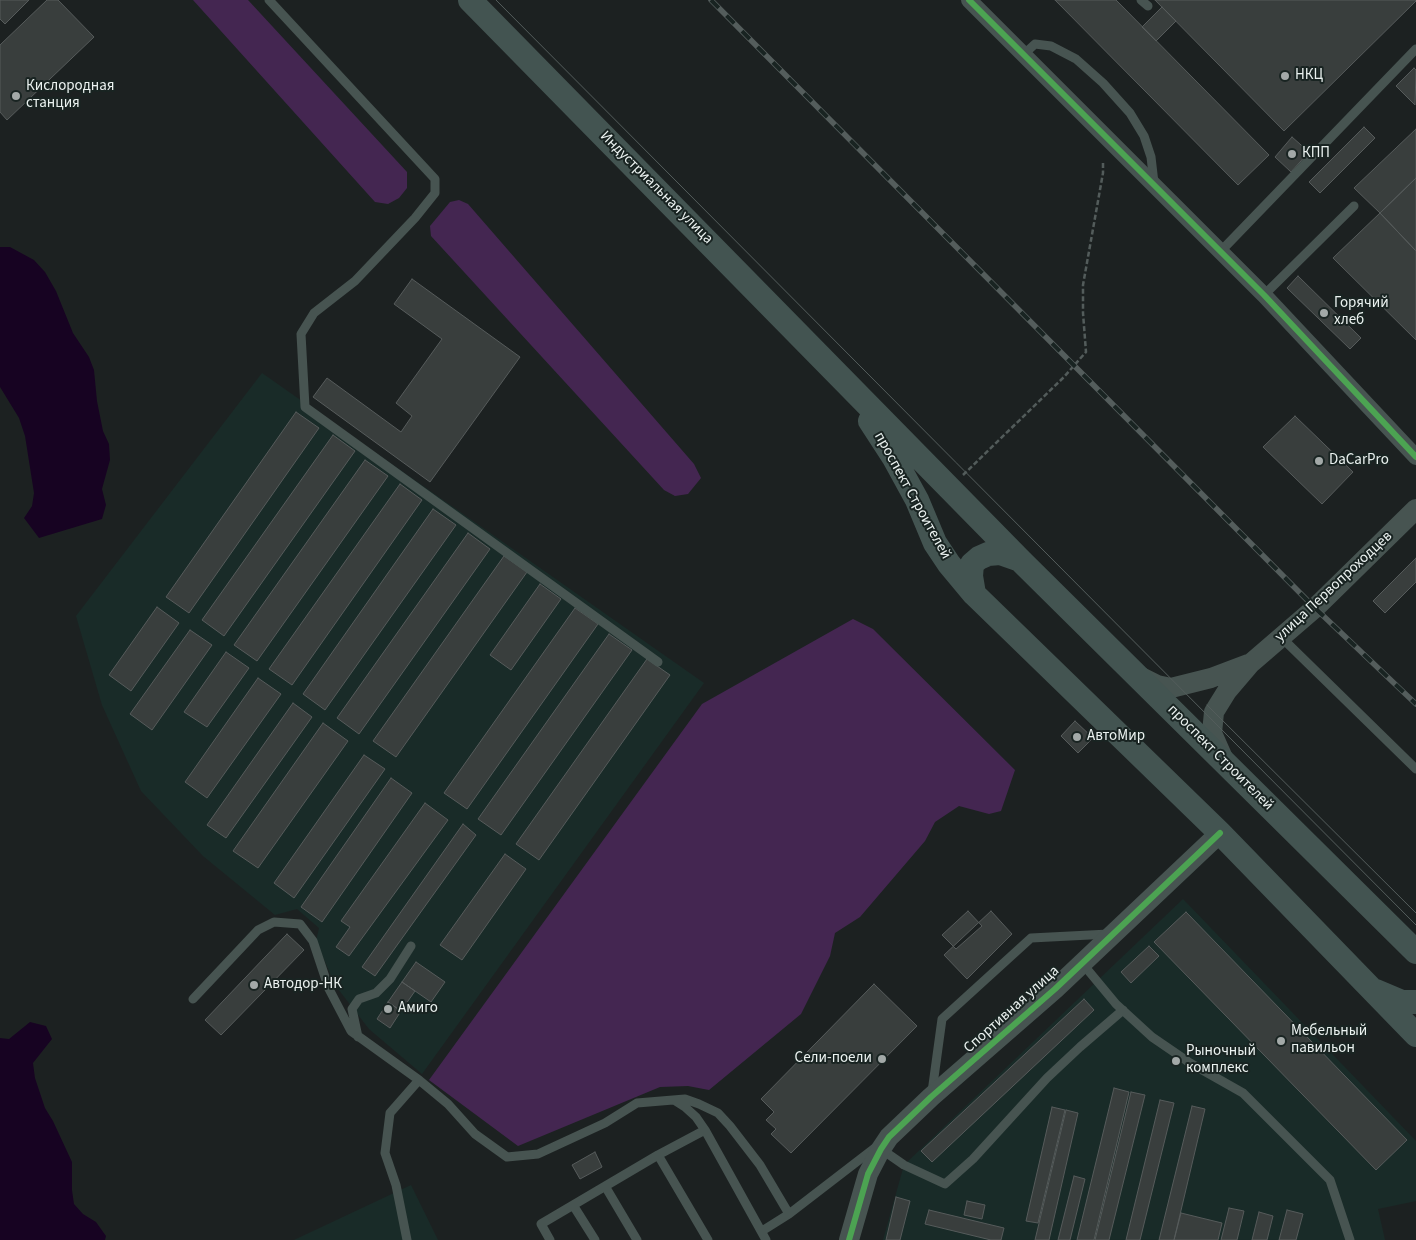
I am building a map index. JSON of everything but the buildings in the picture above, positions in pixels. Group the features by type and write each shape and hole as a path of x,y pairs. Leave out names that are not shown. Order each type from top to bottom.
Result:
{"main road":[{"name":"Индустриальная улица","path":"470,0 842,377"},
{"name":"проспект Строителей","path":"842,377 1134,674 1416,952"},
{"name":"проспект Строителей","path":"842,377 894,458 917,500 935,543 949,564 974,594 1220,833 1416,1035"},
{"path":"974,594 970,576 972,564 979,558 988,554 1000,553 1021,560"},
{"path":"1370,988 1402,1002 1416,1002"}],"street":[{"path":"970,0 1264,295 1416,457"},
{"name":"улица Первопроходцев","path":"1228,766 1217,747 1212,733 1214,712 1227,691 1250,664 1282,638 1322,601 1416,509"},
{"name":"улица Первопроходцев","path":"1134,674 1157,685 1171,688 1211,678 1250,664"},
{"name":"Спортивная улица","path":"851,1233 868,1174 885,1143 931,1097 1082,963 1220,833"}],"lane":[{"path":"269,0 435,178 435,193 415,218 355,281 314,313 301,334 305,408 658,662"},
{"path":"1023,55 1035,44 1051,46 1076,60 1103,83 1130,113 1144,136 1151,157 1155,187"},
{"path":"1221,251 1416,50"},
{"path":"1264,295 1354,206"},
{"path":"1282,638 1416,769"},
{"path":"193,999 258,930 274,922 300,924 313,941 329,989 351,1031 419,1080 448,1104 475,1134 506,1157 538,1154 604,1123 637,1103 685,1100 718,1113 730,1126 760,1165 789,1214"},
{"path":"931,1097 942,1019 1031,938 1114,933"},
{"path":"358,1037 352,1009 359,999 376,993 390,979 411,946"},
{"path":"1082,963 1123,1010 1152,1037 1190,1064 1243,1093 1330,1180 1350,1240"},
{"path":"673,1100 685,1107 696,1117 705,1130 764,1236 789,1214 885,1143 910,1169 944,1184 973,1159 1047,1078 1123,1010"},
{"path":"407,1240 396,1185 385,1153 390,1113 419,1080"},
{"path":"550,1240 541,1224 658,1155 705,1130"},
{"path":"658,1155 708,1240"},
{"path":"605,1186 637,1240"},
{"path":"573,1205 595,1240"}],"path":[{"path":"962,476 1064,377 1086,352 1083,285 1103,173 1103,162"}],"shaded area":[{"path":"193,0 248,0 407,172 407,188 399,198 388,204 375,202"},
{"path":"459,200 468,204 694,464 701,478 688,494 675,496 664,490 431,236 430,226 450,202"},
{"path":"0,247 10,247 34,260 45,272 56,291 73,333 89,357 94,370 97,401 103,431 109,444 110,460 102,489 106,505 102,519 39,538 24,518 32,506 34,493 25,436 19,418 0,387"},
{"path":"262,373 704,683 422,1074 369,1029 335,985 316,941 319,928 297,909 275,915 203,856 141,791 102,705 76,616"},
{"path":"853,619 873,629 1015,770 1001,811 989,814 959,806 935,822 925,841 860,917 835,933 830,956 801,1014 709,1090 688,1086 660,1087 518,1146 429,1080 702,704"},
{"name":"Рыночный комплекс","path":"1183,899 1416,1141 1416,1201 1378,1209 1385,1240 883,1240 904,1165"},
{"path":"30,1022 46,1026 52,1039 33,1063 35,1078 45,1108 72,1162 74,1204 83,1214 96,1222 106,1236 105,1240 0,1240 0,1038 9,1039"},
{"path":"411,1185 438,1240 294,1240"}],"tram line":[{"path":"496,0 1416,925"},
{"path":"1207,705 1416,913"}],"railway":[{"path":"711,0 1315,608 1416,704"}],"cycle path":[{"path":"969,0 1264,295 1416,457"},
{"path":"849,1240 868,1174 889,1137 931,1097 1055,989 1220,833"}],"place":[{"name":"НКЦ","path":"1285,76"},
{"name":"Кислородная станция","path":"16,96"},
{"name":"КПП","path":"1292,154"},
{"name":"Горячий хлеб","path":"1324,313"},
{"name":"DaCarPro","path":"1319,461"},
{"name":"АвтоМир","path":"1077,737"},
{"name":"Автодор-НК","path":"254,985"},
{"name":"Амиго","path":"388,1009"},
{"name":"Мебельный павильон","path":"1281,1041"},
{"name":"Сели-поели","path":"882,1059"},
{"name":"Рыночный комплекс","path":"1176,1061"}]}
